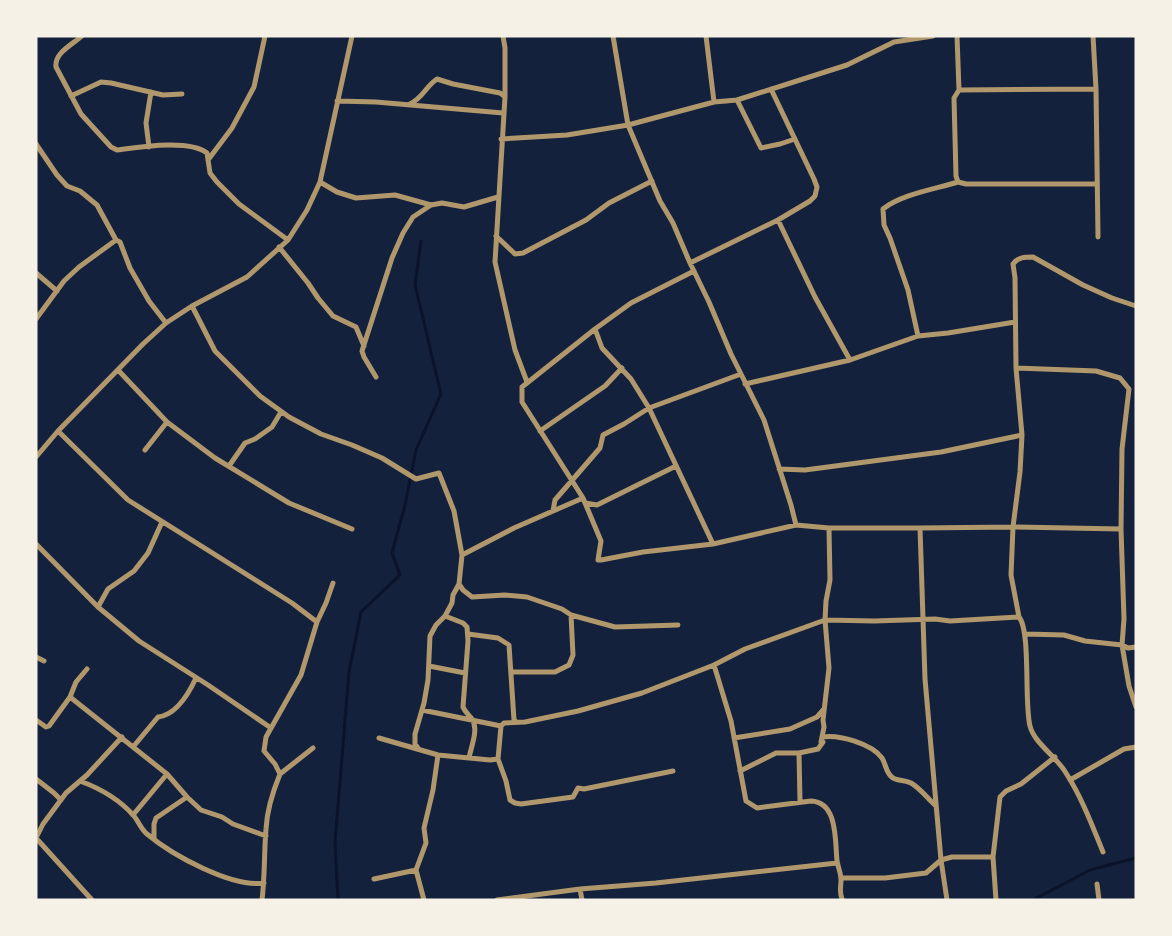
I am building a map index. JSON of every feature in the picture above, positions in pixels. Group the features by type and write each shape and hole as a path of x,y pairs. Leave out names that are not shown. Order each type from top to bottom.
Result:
{"street":[{"path":"82,36 58,56 55,62 56,67 81,114 111,147 117,150 192,146 201,149 207,153 210,173 231,197 288,240"},
{"path":"208,160 231,128 254,87 265,36"},
{"path":"36,457 118,369 166,323 192,306 247,277 288,240 307,210 320,182 351,36"},
{"path":"503,36 505,97 495,262 515,350 528,382"},
{"path":"613,36 628,125 660,201 673,223 745,384 764,420 796,525"},
{"path":"706,36 714,102"},
{"path":"501,139 567,135 628,125 714,102 737,100 848,65 894,42 933,36"},
{"path":"957,36 959,90 954,98 958,182"},
{"path":"1094,36 1098,237"},
{"path":"409,105 419,100 430,84 437,79 500,93 505,97"},
{"path":"71,96 101,82 163,95 182,94"},
{"path":"959,90 1096,89"},
{"path":"690,263 778,220 810,201 814,196 817,187 771,90"},
{"path":"149,147 146,123 151,92"},
{"path":"737,100 761,148 795,139"},
{"path":"337,101 503,113"},
{"path":"36,144 67,186 80,191 97,205 116,240 120,242 130,268 149,301 166,323"},
{"path":"496,236 515,254 523,254 651,181"},
{"path":"320,182 337,192 356,198 396,195 431,205"},
{"path":"918,336 908,290 884,225 883,209 905,197 958,182 966,184 1097,184"},
{"path":"376,377 362,351 392,258 403,232 413,217 431,205 442,203 464,207 498,197"},
{"path":"778,220 815,297 850,360"},
{"path":"36,319 64,281 116,240"},
{"path":"279,248 333,316 356,327 364,346"},
{"path":"1103,852 1066,772 1031,732 1029,724 1025,634 1022,620 1019,617 1011,575 1022,435 1016,368 1013,264 1016,259 1033,257 1083,285 1136,306"},
{"path":"694,271 631,303 522,387 522,402 584,500 601,541 598,560 713,544 796,525 828,528 1121,529"},
{"path":"36,273 57,291"},
{"path":"192,306 215,351 260,396 288,417 321,434 382,458 416,479 439,473 454,511 462,555 459,584 453,595 452,603 430,636 426,691 415,734 415,744 418,748"},
{"path":"745,384 850,360 918,336 1015,322"},
{"path":"595,329 602,348 631,379 649,408 713,544"},
{"path":"540,431 605,386 622,368"},
{"path":"1016,368 1096,371 1120,378 1129,389 1122,449 1121,529 1124,620 1122,645 1129,686 1136,707"},
{"path":"118,369 167,422 230,466 289,503 352,529"},
{"path":"552,512 555,500 600,448 603,435 649,408 741,374"},
{"path":"230,466 245,443 272,427 281,412"},
{"path":"145,450 167,422"},
{"path":"58,431 128,500 292,603 317,622"},
{"path":"779,468 805,470 929,453 1022,435"},
{"path":"462,555 514,528 584,500 597,505 676,466"},
{"path":"98,607 108,589 134,571 148,553 162,522"},
{"path":"740,771 776,753 799,753 818,749 823,742 829,668 825,620 830,580 828,528"},
{"path":"920,528 925,679 941,860 947,900"},
{"path":"37,548 98,607 139,641 271,728"},
{"path":"280,774 264,751 266,737 301,675 317,622 333,583"},
{"path":"459,584 472,597 505,595 526,597 562,609 572,615 615,627 678,625"},
{"path":"511,672 555,672 569,665 573,655 572,615"},
{"path":"445,616 467,627 463,707 475,727 469,758"},
{"path":"422,710 501,726 504,723 525,722 578,711 642,693 825,620 963,621 1019,617"},
{"path":"468,634 498,638 509,645 514,720 516,722"},
{"path":"1025,634 1064,635 1128,648 1136,647"},
{"path":"36,657 44,662"},
{"path":"714,665 731,721 746,801 757,808 819,801 825,805 832,819 837,842 837,863 842,878 840,894 842,898"},
{"path":"429,666 465,673"},
{"path":"36,720 46,727 49,726 70,698 76,682 87,669"},
{"path":"133,747 158,717 173,711 191,689 196,678"},
{"path":"70,698 167,774 201,810 266,836"},
{"path":"734,738 790,729 817,717 825,708"},
{"path":"501,726 498,759 510,800 515,803 573,797 578,788 584,789 674,771"},
{"path":"822,737 840,736 875,752 882,758 892,778 912,784 936,805"},
{"path":"92,900 36,838 43,824 66,793 87,775 122,737"},
{"path":"379,738 438,755 498,759"},
{"path":"1070,780 1124,749 1136,747"},
{"path":"262,900 266,828 273,790 280,774 313,748"},
{"path":"799,753 800,802"},
{"path":"424,900 417,870 426,843 424,828 438,755"},
{"path":"996,900 993,857 1000,797 1006,791 1021,784 1055,757"},
{"path":"275,764 290,768"},
{"path":"133,815 167,774"},
{"path":"36,780 61,800"},
{"path":"80,781 104,792 128,809 138,820 141,828 181,858 223,876 256,884 264,883"},
{"path":"154,839 156,818 187,797"},
{"path":"842,878 885,878 926,873 941,860 952,857 993,857"},
{"path":"497,900 837,863"},
{"path":"374,879 417,870"},
{"path":"1097,884 1099,900"},
{"path":"580,890 582,900"}],"waterway":[{"path":"338,900 335,842 349,672 361,612 400,575 392,553 416,450 441,394 415,285 421,241"},
{"path":"1033,900 1090,870 1136,858"}]}
